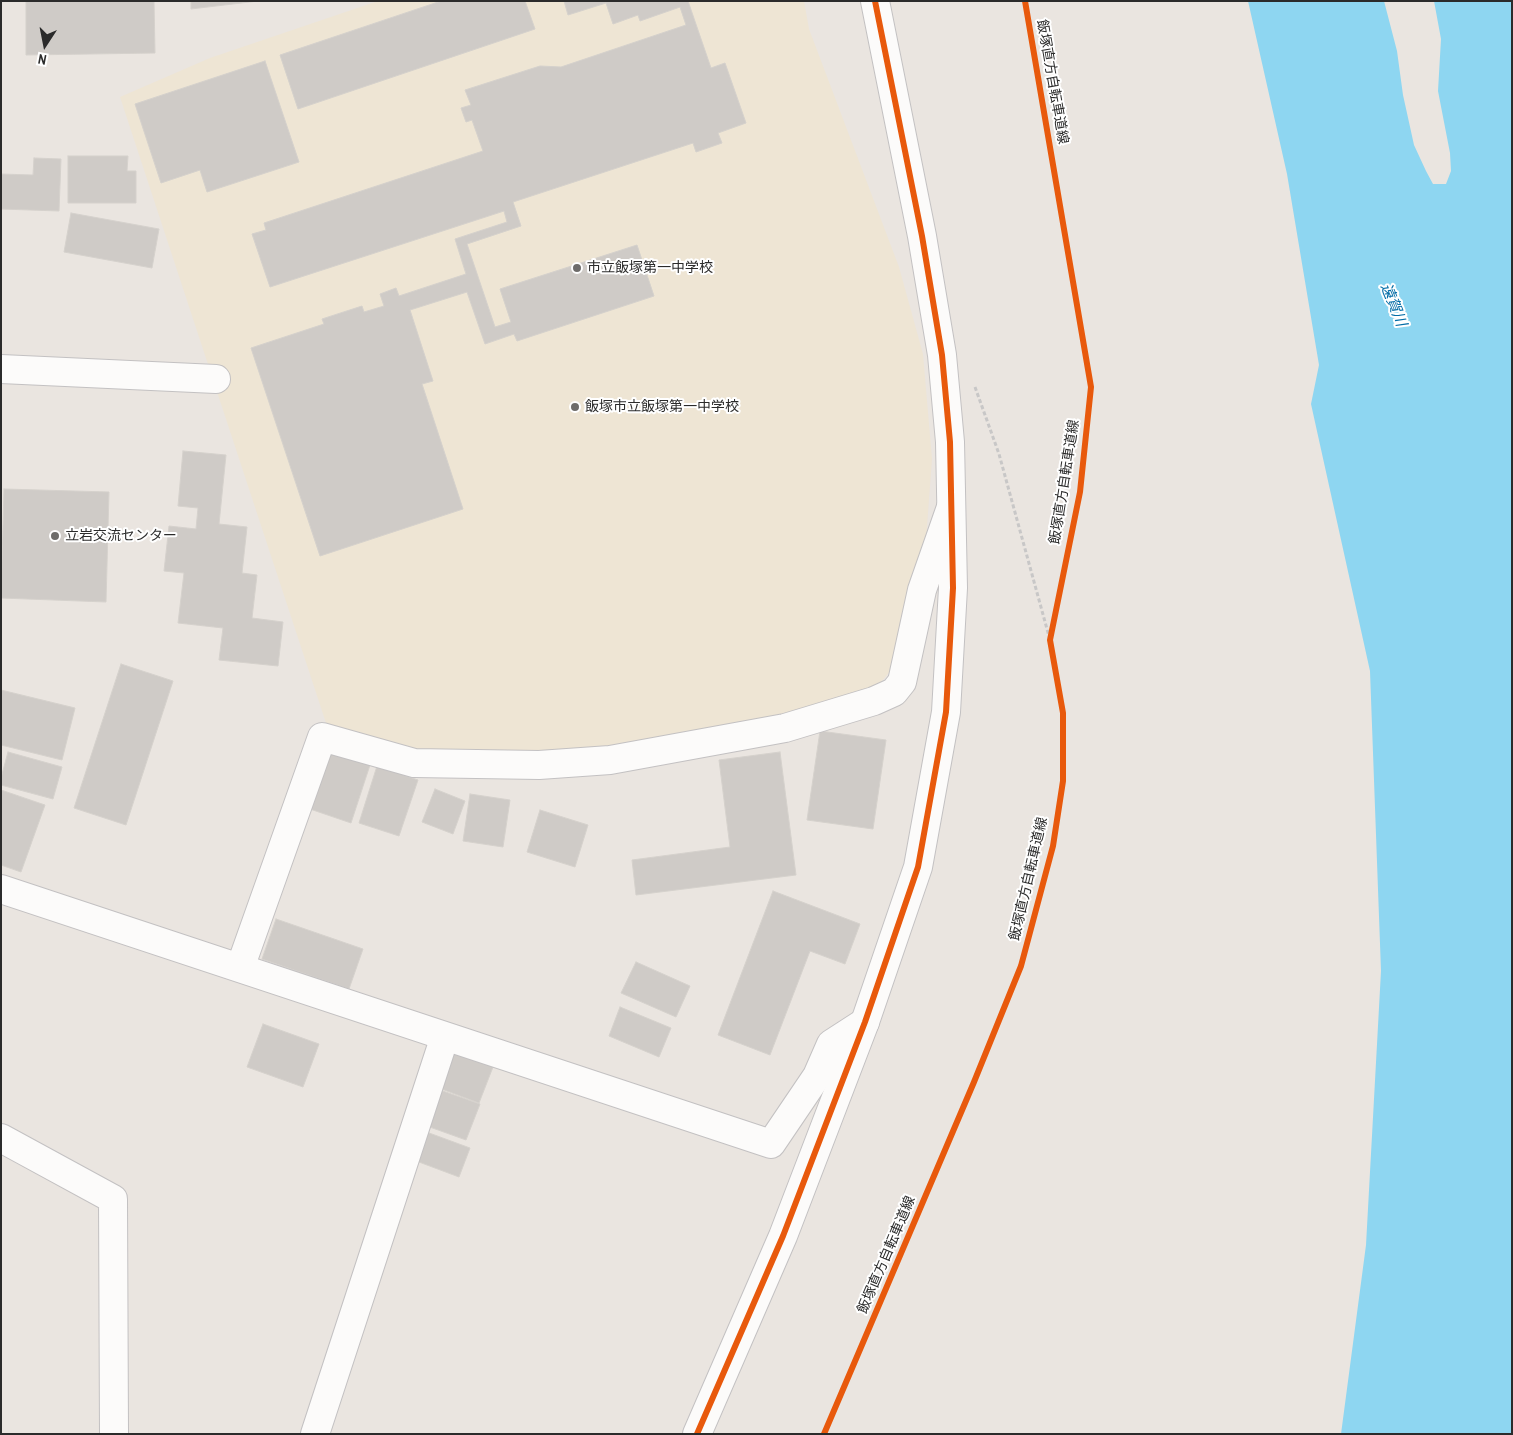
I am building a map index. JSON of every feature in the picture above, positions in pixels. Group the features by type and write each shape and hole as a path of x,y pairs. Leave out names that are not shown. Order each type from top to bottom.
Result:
{"street":[{"path":"697,1434 783,1236 865,1022 918,867 946,712 953,588 950,442 942,355 922,236 875,1"},
{"path":"1,369 216,379"},
{"path":"240,968 322,737 414,763 539,764 610,760 785,728 874,701 894,692 902,682 922,590 951,506"},
{"path":"1,888 771,1144 817,1076 831,1044 865,1022"},
{"path":"314,1434 445,1036"},
{"path":"1,1138 113,1199 114,1434"}],"path":[{"path":"974,381 999,454 1051,649"},
{"path":"1050,640 1053,622"}],"shaded area":[{"name":"飯塚市立飯塚第一中学校","path":"378,1 804,1 809,29 899,267 923,354 932,459 926,540 891,670 873,692 750,724 568,754 418,756 327,726 120,97 210,58"}],"water":[{"name":"遠賀川","path":"1248,1 1384,1 1397,51 1403,95 1414,145 1433,184 1446,184 1451,171 1450,153 1438,91 1441,39 1434,1 1512,1 1512,1434 1341,1434 1366,1245 1381,971 1370,671 1311,404 1319,365 1287,174"}],"building":[{"path":"26,1 154,1 155,53 26,55"},
{"path":"191,1 258,1 191,9"},
{"path":"441,1 525,1 535,29 298,109 280,55"},
{"path":"564,1 688,1 711,68 725,63 746,123 718,133 722,143 696,152 693,143 513,202 521,226 467,244 495,327 511,322 500,289 637,245 654,296 517,341 514,334 485,344 467,292 410,310 433,381 422,384 463,509 320,556 251,348 324,324 322,319 362,306 364,312 384,306 380,294 396,288 399,296 466,274 455,239 507,222 504,211 270,287 252,234 266,230 264,223 483,151 472,120 466,122 461,108 471,105 465,90 540,66 561,67 686,25 680,7 640,21 638,15 613,24 606,3 568,15"},
{"path":"265,61 299,162 207,192 200,170 161,183 135,104"},
{"path":"68,156 128,156 127,171 136,171 136,203 68,203"},
{"path":"34,158 61,159 59,211 1,209 1,174 33,175"},
{"path":"71,213 159,229 152,268 64,252"},
{"path":"183,451 226,455 219,524 247,527 242,573 257,575 252,618 283,622 278,666 219,660 223,628 178,623 184,573 164,571 169,526 196,529 198,508 178,506"},
{"name":"立岩交流センター","path":"4,489 109,492 106,602 1,598"},
{"path":"121,664 173,681 126,825 74,808"},
{"path":"1,690 75,708 62,760 1,745"},
{"path":"820,731 886,740 873,829 807,820"},
{"path":"329,751 370,765 351,823 310,809"},
{"path":"8,752 62,767 53,799 1,785"},
{"path":"780,752 796,875 636,895 632,860 730,847 719,760"},
{"path":"377,766 418,780 399,836 359,823"},
{"path":"435,789 465,801 453,834 422,822"},
{"path":"1,790 45,805 21,872 1,865"},
{"path":"470,794 510,800 503,847 463,841"},
{"path":"540,810 588,825 575,867 527,852"},
{"path":"773,891 860,924 845,964 810,951 770,1055 718,1035"},
{"path":"276,919 363,949 349,989 262,959"},
{"path":"636,962 690,986 676,1017 621,993"},
{"path":"620,1007 671,1028 659,1057 609,1036"},
{"path":"263,1024 319,1044 303,1087 247,1067"},
{"path":"453,1053 493,1067 479,1103 439,1088"},
{"path":"440,1090 480,1104 466,1140 427,1126"},
{"path":"421,1130 470,1148 459,1177 411,1159"}],"cycle path":[{"path":"697,1434 783,1236 865,1022 918,867 946,712 953,588 950,442 942,355 922,236 875,1"},
{"name":"飯塚直方自転車道線","path":"824,1434 974,1082 1021,966 1053,846 1063,781 1063,713 1050,640 1080,492 1091,387 1025,1"}],"place":[{"name":"市立飯塚第一中学校","path":"577,268"},
{"name":"飯塚市立飯塚第一中学校","path":"575,407"},
{"name":"立岩交流センター","path":"55,536"}]}
